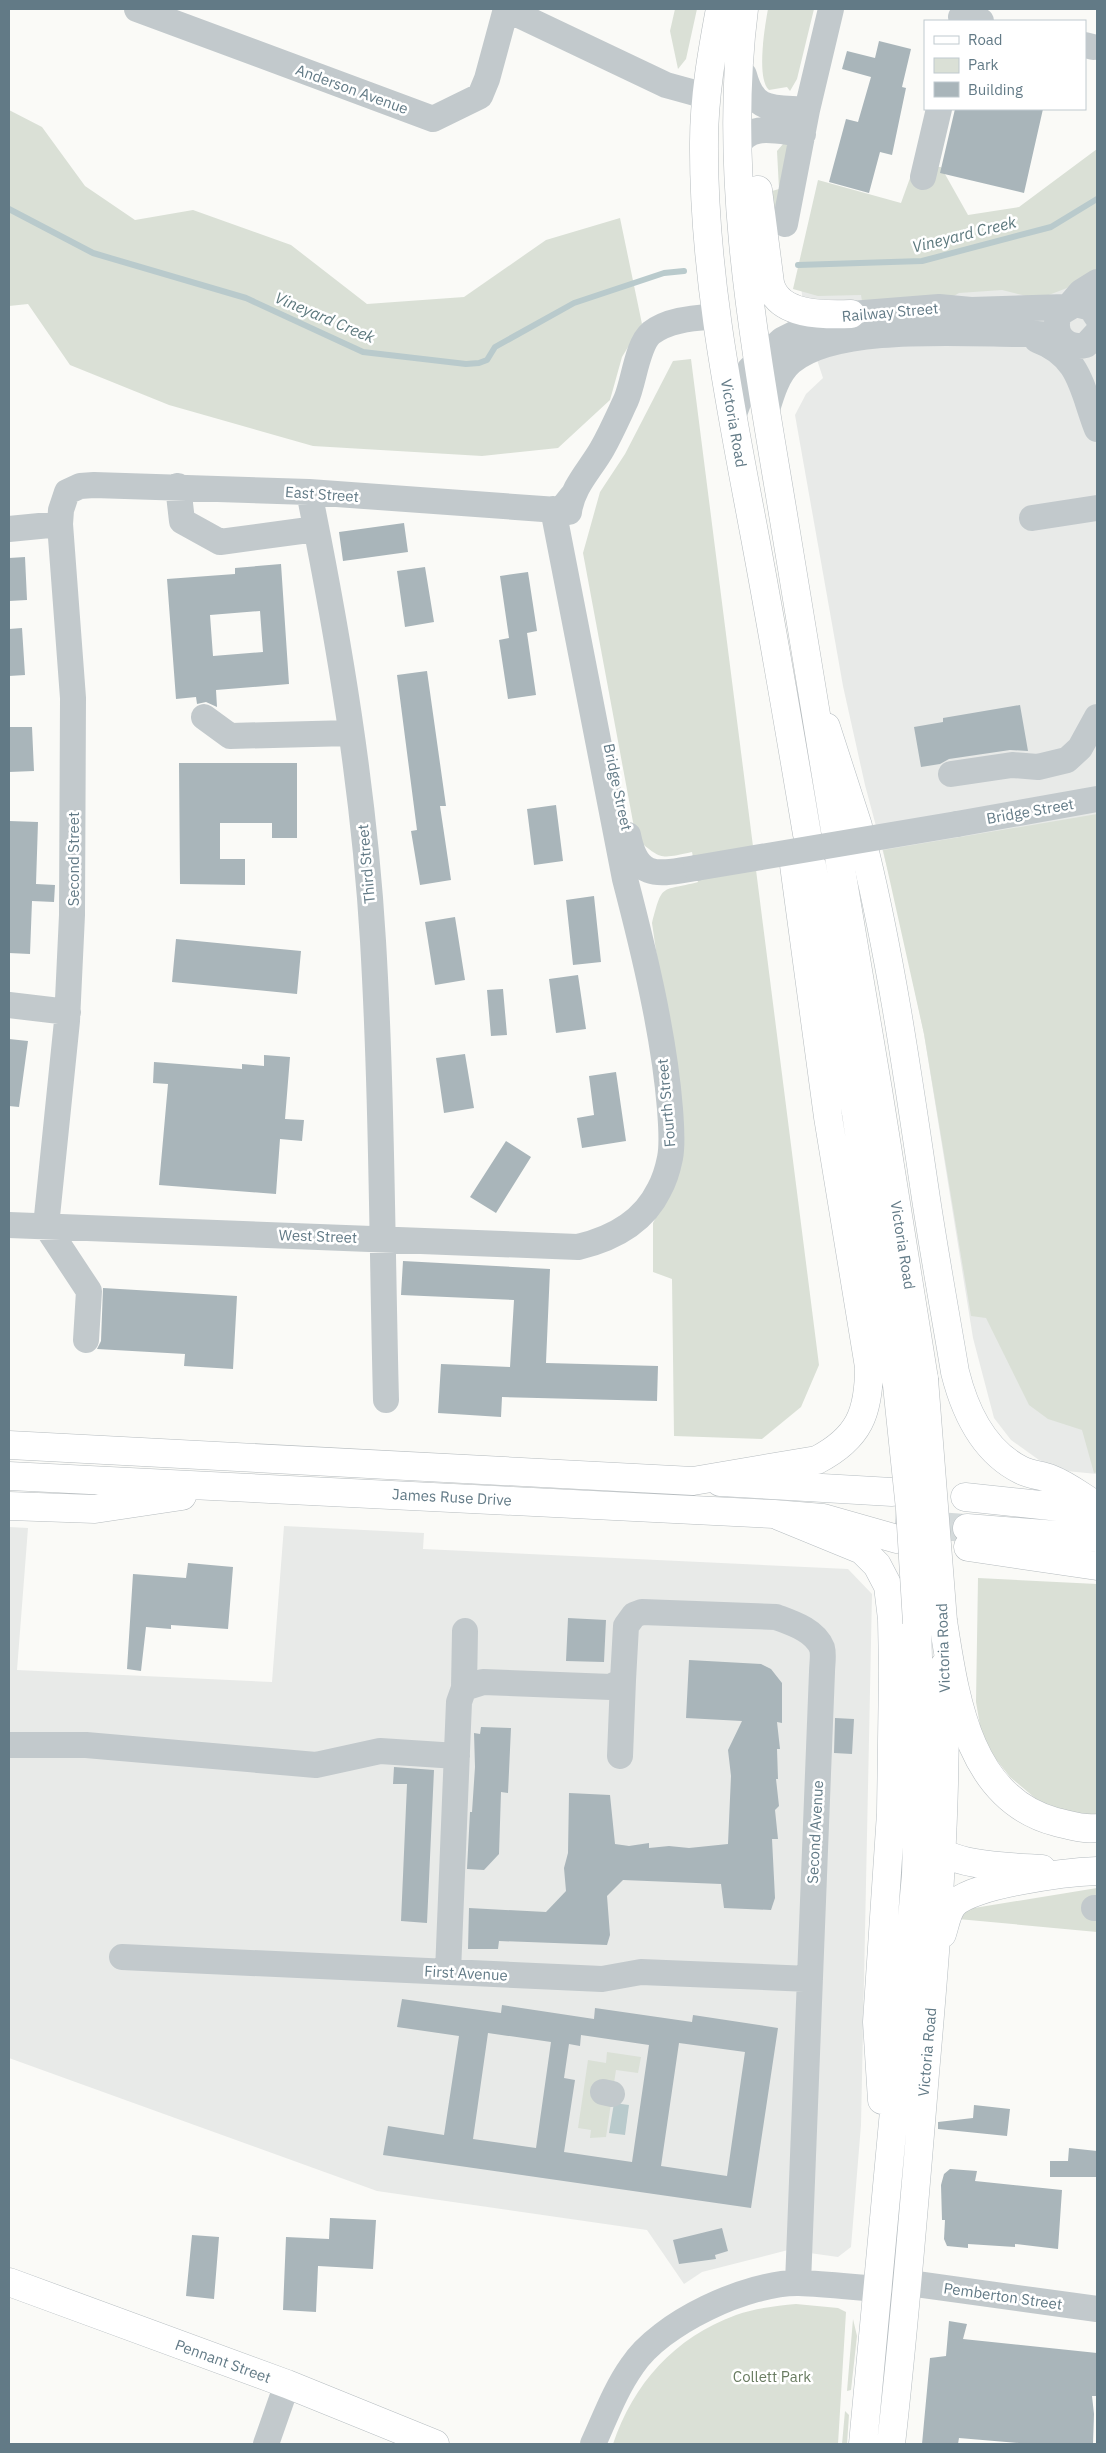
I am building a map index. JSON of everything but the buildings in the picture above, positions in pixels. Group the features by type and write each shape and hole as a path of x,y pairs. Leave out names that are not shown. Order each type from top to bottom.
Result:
{"main road":[{"name":"Victoria Road","path":"735,14 706,96 704,140 705,200 718,322 733,417 776,653 770,707 799,835"},
{"path":"735,14 744,75 746,139 744,247 757,362 811,681 846,828"},
{"path":"735,14 737,71 746,139 773,293 785,304 798,309 822,313 851,314"},
{"path":"865,852 879,909 900,1021 926,1195 955,1372 962,1400 972,1423 1004,1459 1022,1471 1052,1479 1097,1506"},
{"name":"Victoria Road","path":"839,857 924,1379 930,1622 920,1729 919,1817 908,1969 863,2444"},
{"name":"Victoria Road","path":"693,1481 817,1460 848,1440 861,1420 869,1394 869,1367 828,1117 803,863 856,1114 897,1385 910,1509 930,1622 944,1732 936,1951 909,2283 891,2444"},
{"name":"James Ruse Drive","path":"9,1444 892,1492"},
{"name":"James Ruse Drive","path":"9,1476 444,1496 774,1514 823,1518 896,1531"},
{"path":"9,1506 95,1509 199,1494 211,1486"},
{"path":"965,1497 1097,1511"},
{"path":"774,1514 862,1550 876,1565 888,1586 892,1619 893,1670 892,1813 877,2022 888,2178"},
{"path":"1097,1538 968,1538 1097,1566"},
{"path":"930,1622 958,1700 969,1739 984,1768 1007,1797 1044,1818 1086,1830 1097,1828"},
{"path":"919,1817 926,1838 941,1852 971,1861 1092,1871"},
{"path":"936,1951 952,1906 962,1897 1016,1882 1092,1871"},
{"name":"Pennant Street","path":"9,2282 288,2384 435,2444"}],"street":[{"name":"Anderson Avenue","path":"137,9 434,119 480,96 487,79 506,9"},
{"path":"506,9 666,85 706,96"},
{"path":"785,224 805,122 831,9"},
{"path":"744,75 750,94 759,103 805,122"},
{"path":"923,177 939,110"},
{"path":"746,139 805,122"},
{"path":"1097,282 1081,292 1060,313 1056,326 1059,334 1085,366 1097,397"},
{"name":"Railway Street","path":"757,362 788,336 816,323 851,314 939,307 972,310 1086,306 1097,318"},
{"path":"718,322 737,352 757,362 774,365 790,363"},
{"name":"Bridge Street","path":"639,933 625,878 562,503 615,426 629,394 642,348 648,336 670,324 718,322"},
{"name":"Railway Street","path":"790,363 814,348 841,340 924,333 1044,334 1067,343"},
{"path":"1067,343 1086,345 1097,333"},
{"path":"1020,334 1051,347 1072,365 1085,390 1097,429"},
{"path":"733,417 748,374 757,362"},
{"path":"766,413 777,384 790,363"},
{"name":"East Street","path":"67,492 80,486 94,485 178,486 309,492 473,505 562,503"},
{"path":"178,486 182,521 220,542 316,529"},
{"name":"Second Street","path":"46,1226 68,1012 72,915 73,698 60,524 61,510 67,492"},
{"name":"Third Street","path":"309,492 338,640 359,789 373,940 380,1090 386,1400"},
{"name":"Bridge Street","path":"562,503 568,518 570,540 599,696 632,853 641,867 653,873 696,868 1097,799"},
{"path":"1032,518 1097,508"},
{"path":"9,529 60,524"},
{"path":"951,774 1012,765 1038,767 1067,760 1080,748 1097,717"},
{"path":"204,718 230,736 351,733"},
{"name":"Fourth Street","path":"623,1230 644,1213 659,1190 670,1157 667,1078 639,933"},
{"path":"9,1004 68,1012"},
{"name":"West Street","path":"9,1225 578,1247 602,1241 623,1230"},
{"path":"46,1226 88,1291 86,1340"},
{"name":"Second Avenue","path":"620,1756 626,1626 634,1615 642,1612 776,1617 794,1624 812,1635 822,1648 798,2283"},
{"path":"448,1972 459,1702 464,1688 465,1631"},
{"path":"464,1688 483,1682 611,1687 623,1680"},
{"path":"9,1746 86,1745 316,1765 380,1752 457,1756"},
{"name":"First Avenue","path":"122,1957 602,1979 641,1972 810,1979"},
{"path":"593,2444 616,2392 629,2371 658,2339 684,2321 727,2300 769,2286 798,2283 879,2289"},
{"name":"Pemberton Street","path":"909,2283 1097,2310"},
{"path":"266,2444 288,2384"}],"shaded area":[{"path":"1097,249 1097,1474 1066,1471 1039,1460 1011,1440 994,1418 973,1338 924,1034 895,897 865,785 843,686 795,415 806,394 823,378 804,320 801,283"},
{"path":"284,1526 424,1533 423,1549 848,1569 872,1594 861,2125 851,2247 838,2257 788,2250 702,2272 684,2284 647,2230 377,2191 9,2058 9,1527 28,1528 17,1670 272,1682"},
{"path":"614,2103 629,2105 625,2135 609,2133"}],"green space":[{"path":"675,9 697,9 686,59 678,69 670,31"},
{"path":"768,9 814,9 797,79 790,91 787,87 769,90 765,84 762,51"},
{"path":"9,110 42,127 85,186 135,220 193,210 291,245 367,304 464,297 546,240 620,218 642,324 622,357 610,400 558,448 482,456 313,446 169,405 70,365 28,304 9,306"},
{"path":"783,144 793,145 774,212 772,191 779,189 777,151"},
{"path":"1097,149 1097,272 1067,288 1046,296 1030,297 1002,290 959,293 943,302 863,308 861,295 818,296 793,289 818,180 901,203 914,167 941,167 968,215 1019,207"},
{"path":"691,359 819,1365 801,1407 762,1439 674,1436 672,1279 653,1272 653,1223 675,1179 683,1138 652,923 658,901 665,891 698,882 692,852 673,856 661,856 636,838 583,553 600,492 625,454 673,361"},
{"path":"1097,814 1097,1472 1094,1473 1082,1430 1048,1419 1029,1405 986,1318 971,1316 924,1034 883,850"},
{"path":"978,1578 1097,1584 1097,1815 1076,1815 1041,1803 1010,1777 983,1743 976,1702"},
{"path":"1097,1888 1097,1932 958,1919 968,1909"},
{"path":"607,2052 641,2057 638,2073 616,2070 606,2137 590,2138 591,2130 578,2128 588,2060 606,2063"},
{"name":"Collett Park","path":"796,2304 838,2308 846,2312 838,2444 613,2444 632,2402 645,2383 659,2365 694,2336 714,2324 736,2315 758,2309"},
{"path":"853,2319 857,2336 851,2390 847,2391"},
{"path":"845,2411 849,2415 847,2444 842,2444"}],"waterway":[{"name":"Vineyard Creek","path":"798,265 922,261 1051,227 1097,199"},
{"name":"Vineyard Creek","path":"9,209 93,253 246,298 363,352 466,364 487,360 495,347 574,303 664,273 684,271"}],"tunnel":[{"path":"895,1523 967,1528"}]}
